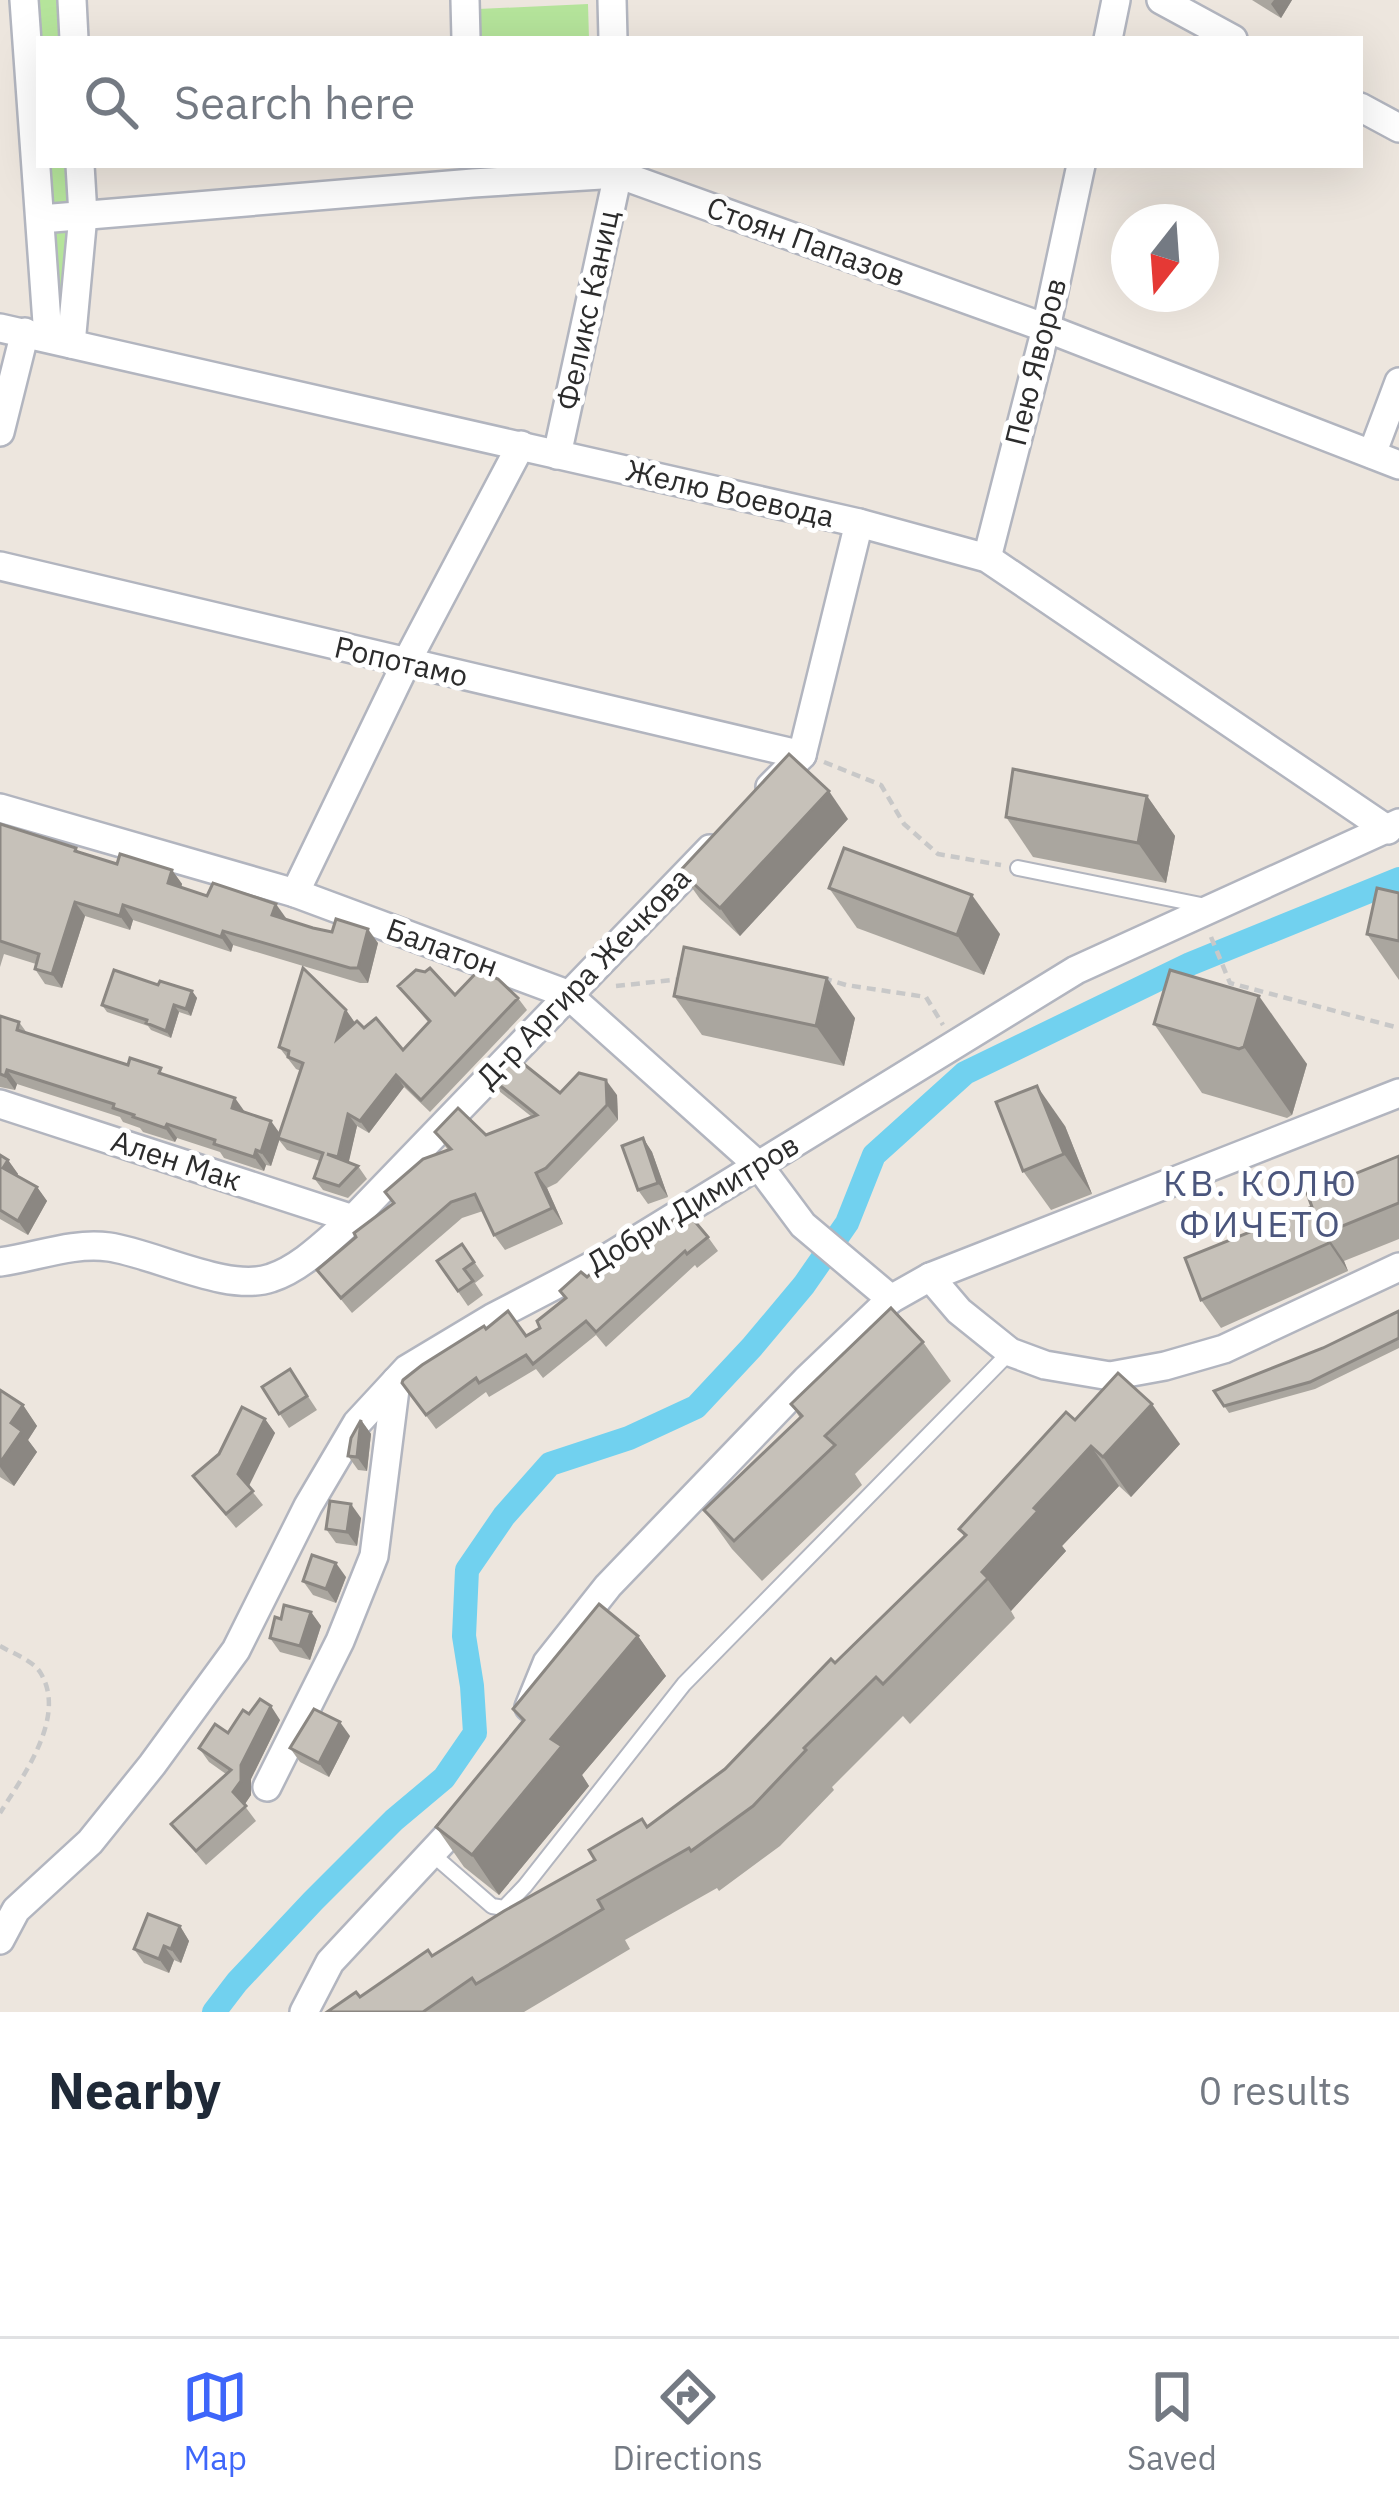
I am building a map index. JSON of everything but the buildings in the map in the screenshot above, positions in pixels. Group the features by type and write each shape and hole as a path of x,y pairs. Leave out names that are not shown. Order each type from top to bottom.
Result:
{"street":[{"path":"24,0 36,155"},
{"path":"72,0 74,36"},
{"path":"464,0 466,36"},
{"path":"612,0 613,36"},
{"path":"1109,36 1116,0"},
{"path":"1161,0 1227,36"},
{"path":"1363,109 1399,128"},
{"path":"36,335 41,219 37,168"},
{"path":"0,433 82,215 80,168"},
{"name":"Пею Яворов","path":"987,557 1046,328 1080,168"},
{"name":"Стоян Папазов","path":"41,219 473,174 617,170 1399,465"},
{"name":"Феликс Каниц","path":"557,455 617,170"},
{"name":"Желю Воевода","path":"36,335 859,523 987,557 1393,827"},
{"path":"1372,454 1399,382"},
{"path":"295,893 406,663 521,446"},
{"path":"758,800 802,755 859,523"},
{"name":"Ропотамо","path":"0,566 802,755"},
{"name":"Балатон","path":"0,808 295,893 567,994 759,1166 803,1225 892,1299"},
{"name":"Добри Димитров","path":"0,1940 16,1910 90,1842 236,1650 308,1506 357,1424 406,1369 608,1257 1076,970 1212,918 1393,827"},
{"name":"Д-р Аргира Жечкова","path":"0,1262 99,1246 246,1284 272,1278 299,1263 352,1219 726,832"},
{"path":"515,1738 547,1663 608,1586 806,1379 892,1299 930,1277 1399,1093"},
{"name":"Ален Мак","path":"0,1104 352,1219"},
{"path":"930,1277 959,1311 1010,1352 1105,1383 1224,1349 1399,1267"},
{"path":"267,1787 340,1641 374,1556 396,1381"},
{"path":"304,2012 330,1962 466,1817 478,1797"}],"lane":[{"path":"1018,868 1212,918"},
{"path":"431,1853 492,1906 505,1908 684,1684 1010,1352"},
{"path":"503,1925 523,1913"}],"path":[{"path":"802,755 881,784 904,824 938,854 1018,868"},
{"path":"1212,918 1230,983 1399,1028"},
{"path":"775,968 846,986 926,997 954,1046"},
{"path":"611,986 690,977"},
{"path":"0,1646 38,1668 49,1694 38,1750 0,1813"}],"green space":[{"path":"24,0 72,0 74,36 36,36 36,155"},
{"path":"588,4 589,36 480,36 478,9"},
{"path":"37,168 80,168 71,344 41,219"}],"waterway":[{"path":"214,2012 313,1901 394,1820 444,1778 475,1733 464,1636 467,1570 504,1516 550,1464 629,1438 696,1407 804,1285 847,1223 874,1155 965,1073 1190,964 1399,879"}],"district":[{"name":"КВ. КОЛЮ ФИЧЕТО","path":"1261,1204"}]}
